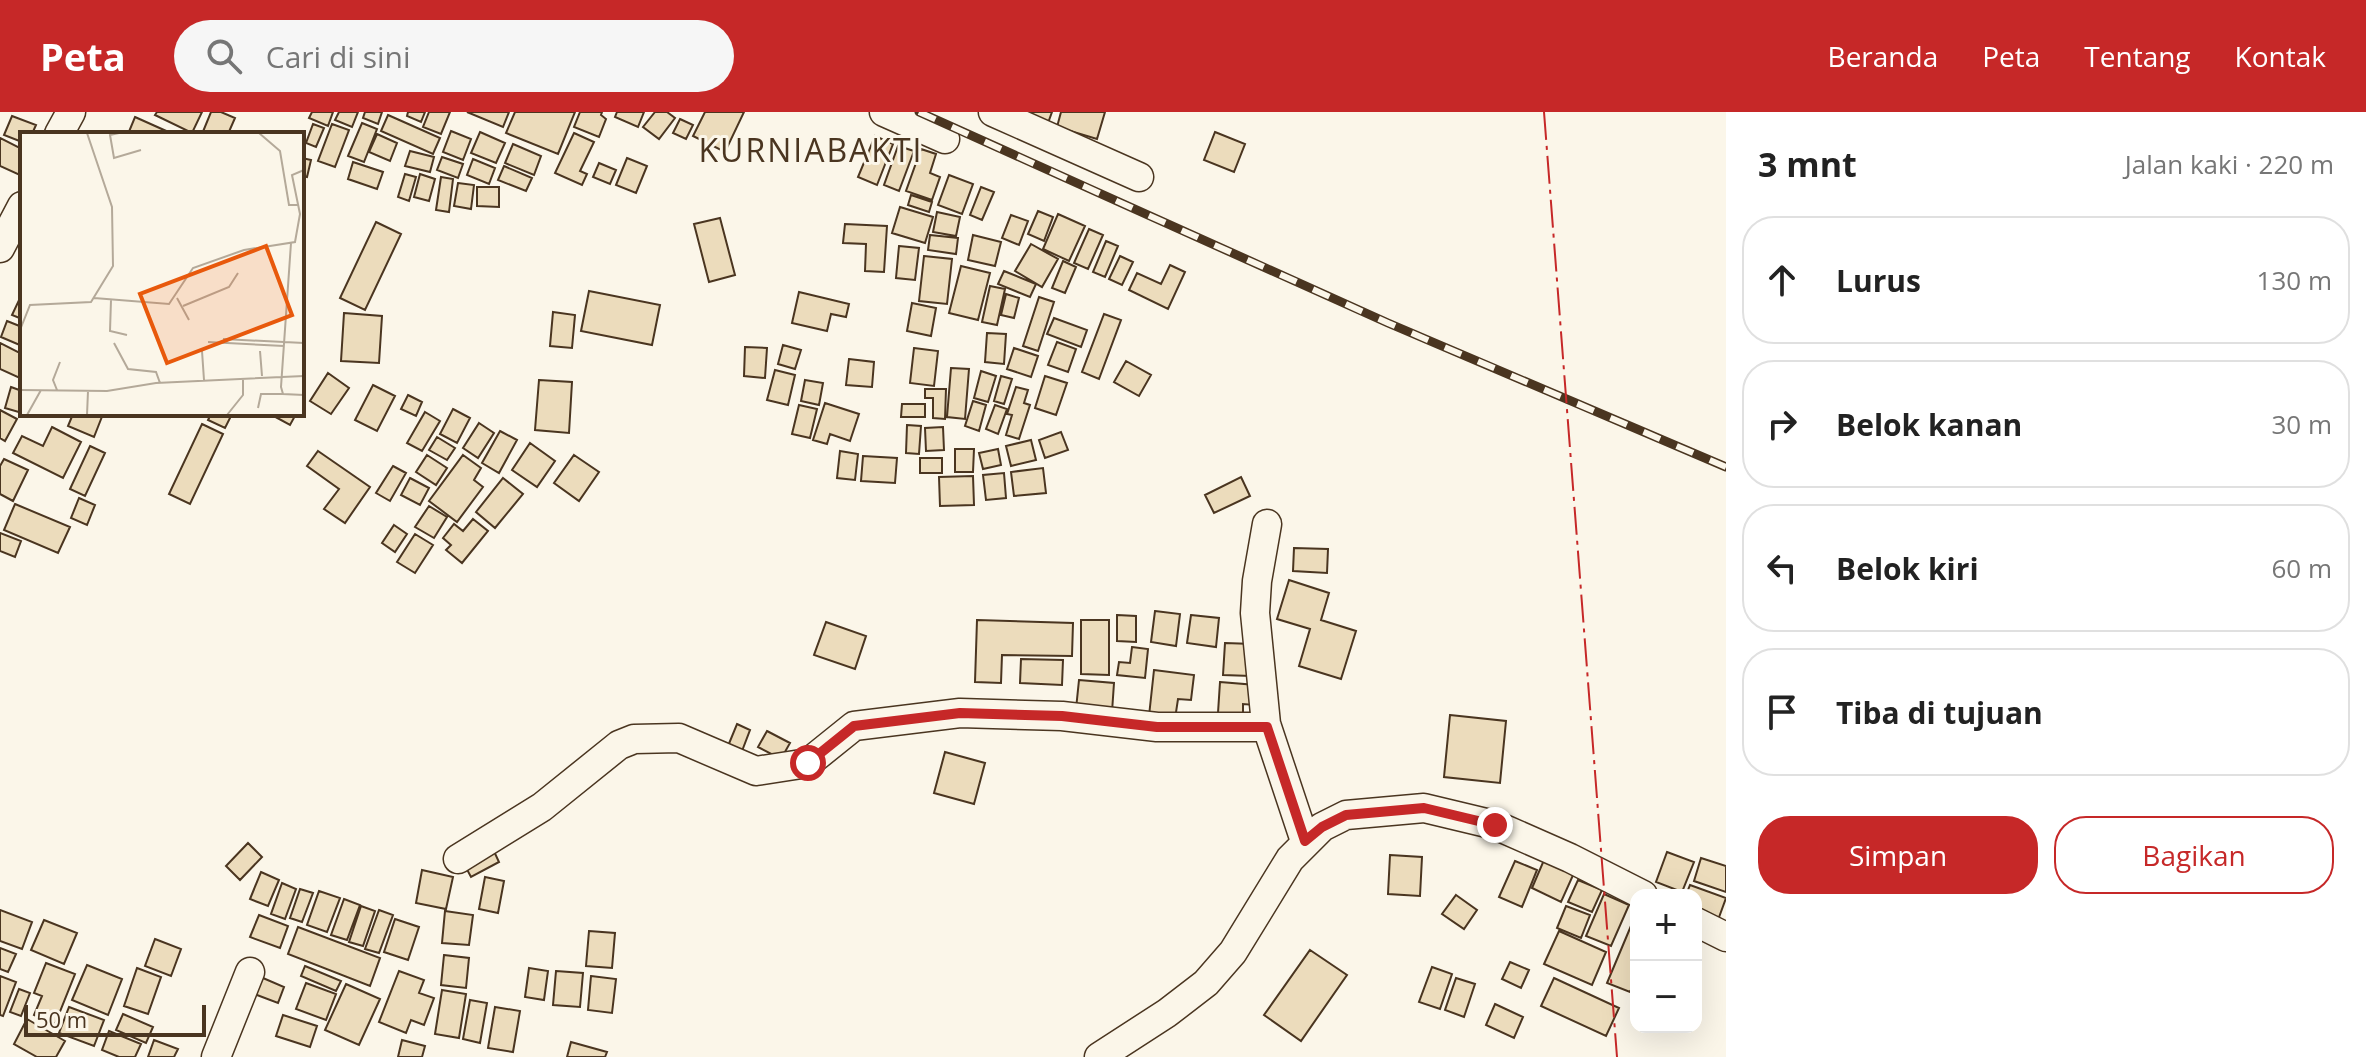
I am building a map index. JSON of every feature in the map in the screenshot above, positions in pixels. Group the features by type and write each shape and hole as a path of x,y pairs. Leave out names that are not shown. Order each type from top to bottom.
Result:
{"street":[{"path":"60,132 71,112"},
{"path":"884,112 945,139"},
{"path":"993,112 1139,177"},
{"path":"0,248 20,210"},
{"path":"1267,524 1255,613 1267,727 1305,841"},
{"path":"458,859 542,807 619,745 634,739 684,739 756,771 808,763 854,726 960,713 1062,716 1157,727 1267,727"},
{"path":"1099,1057 1167,1013 1206,983 1233,952 1283,869 1305,841 1322,827 1346,815 1424,808 1495,825 1631,889"},
{"path":"1702,925 1726,937"},
{"path":"216,1057 250,972"}],"building":[{"path":"157,112 202,112 192,132 155,115"},
{"path":"211,112 221,112 235,118 229,132 203,132"},
{"path":"312,112 333,112 328,126 309,118"},
{"path":"339,112 358,112 352,127 335,120"},
{"path":"365,112 382,112 378,124 363,118"},
{"path":"408,112 425,112 421,122 407,116"},
{"path":"429,112 450,112 441,134 423,127"},
{"path":"467,112 509,112 503,127"},
{"path":"515,112 575,112 558,154 506,133"},
{"path":"580,112 602,112 606,119 599,137 574,127"},
{"path":"617,112 644,112 638,127 615,117"},
{"path":"655,112 667,112 675,118 659,139 643,127"},
{"path":"705,112 744,112 725,152 693,136"},
{"path":"1020,112 1052,112 1048,123"},
{"path":"1061,112 1105,112 1097,139 1057,127"},
{"path":"388,115 440,138 433,154 381,131"},
{"path":"12,116 36,125 33,132 20,132 20,141 4,135"},
{"path":"135,117 169,132 129,132"},
{"path":"680,119 693,125 686,139 673,133"},
{"path":"362,123 377,129 364,162 348,156"},
{"path":"313,124 324,128 316,147 306,143"},
{"path":"332,124 349,130 335,167 318,161"},
{"path":"451,131 471,139 463,160 443,152"},
{"path":"480,132 505,143 496,163 471,153"},
{"path":"1215,132 1245,144 1234,172 1204,160"},
{"path":"574,133 594,142 580,171 587,174 582,185 555,173"},
{"path":"377,134 397,143 390,161 369,152"},
{"path":"875,136 893,144 877,185 858,177"},
{"path":"0,138 20,148 20,175 0,166"},
{"path":"513,144 541,156 534,175 505,163"},
{"path":"898,146 914,151 899,191 884,185"},
{"path":"921,149 936,154 930,173 940,177 932,200 906,191"},
{"path":"410,151 434,157 430,172 405,166"},
{"path":"442,157 463,164 458,178 437,170"},
{"path":"304,158 311,160 307,177 304,176"},
{"path":"627,158 647,166 636,193 616,185"},
{"path":"473,159 495,168 489,184 467,175"},
{"path":"353,162 383,172 377,189 348,179"},
{"path":"599,163 616,170 610,184 593,177"},
{"path":"504,166 532,178 526,191 498,180"},
{"path":"405,174 416,177 409,201 398,197"},
{"path":"420,174 435,179 429,201 414,197"},
{"path":"949,175 973,184 962,214 938,205"},
{"path":"441,177 453,179 449,212 436,210"},
{"path":"458,183 474,185 471,209 454,206"},
{"path":"477,187 499,187 499,207 477,206"},
{"path":"981,187 994,192 982,220 970,215"},
{"path":"911,195 932,202 929,212 908,205"},
{"path":"900,207 933,217 925,243 892,233"},
{"path":"1038,211 1053,217 1044,241 1028,234"},
{"path":"937,212 960,217 956,236 933,232"},
{"path":"1058,214 1085,226 1069,261 1043,249"},
{"path":"1011,215 1028,221 1019,245 1002,238"},
{"path":"720,218 735,275 709,282 694,224"},
{"path":"376,222 401,234 365,310 340,298"},
{"path":"845,224 887,226 884,272 865,271 866,244 843,243"},
{"path":"1089,229 1103,235 1088,269 1074,263"},
{"path":"930,235 958,238 956,254 928,250"},
{"path":"973,235 1001,242 995,266 968,260"},
{"path":"1106,241 1118,246 1105,277 1093,272"},
{"path":"1031,244 1058,259 1042,287 1015,271"},
{"path":"899,246 919,248 915,280 896,278"},
{"path":"924,256 952,259 947,304 919,301"},
{"path":"1120,256 1133,262 1122,285 1109,279"},
{"path":"1063,261 1076,267 1065,293 1052,288"},
{"path":"1170,265 1185,272 1168,309 1129,290 1137,273 1161,284"},
{"path":"961,266 990,273 978,320 949,313"},
{"path":"1004,271 1036,284 1030,297 998,284"},
{"path":"990,286 1005,289 997,325 982,322"},
{"path":"589,291 660,305 652,345 581,331"},
{"path":"799,292 849,304 846,317 831,314 827,331 792,323"},
{"path":"1006,294 1019,298 1014,318 1001,315"},
{"path":"1039,297 1054,302 1038,351 1023,346"},
{"path":"20,298 20,318 12,315"},
{"path":"912,303 936,308 931,336 907,331"},
{"path":"553,312 575,315 572,348 550,346"},
{"path":"344,313 382,316 379,363 341,361"},
{"path":"1104,314 1121,320 1099,379 1082,372"},
{"path":"1054,318 1087,330 1081,347 1047,334"},
{"path":"7,321 20,326 20,345 1,337"},
{"path":"987,333 1006,334 1004,364 985,362"},
{"path":"1057,342 1076,349 1068,372 1048,365"},
{"path":"0,343 20,353 20,378 0,369"},
{"path":"783,345 801,350 795,369 778,364"},
{"path":"745,347 767,348 765,378 744,376"},
{"path":"914,348 938,351 934,386 910,383"},
{"path":"1014,348 1038,356 1031,377 1007,369"},
{"path":"849,359 874,362 872,387 846,385"},
{"path":"1126,361 1151,375 1139,396 1114,382"},
{"path":"951,368 969,369 965,419 947,417"},
{"path":"775,370 795,375 788,405 767,400"},
{"path":"981,371 996,376 988,402 974,398"},
{"path":"328,373 349,388 331,414 310,401"},
{"path":"1001,376 1012,379 1004,404 994,401"},
{"path":"1045,376 1067,383 1056,415 1035,408"},
{"path":"539,380 572,382 569,433 535,430"},
{"path":"805,380 823,383 819,405 801,401"},
{"path":"373,385 395,396 377,431 355,420"},
{"path":"11,387 20,390 20,412 5,408"},
{"path":"1016,387 1028,390 1024,403 1030,405 1019,439 1006,435 1012,415 1007,414"},
{"path":"925,389 946,389 945,419 933,418 933,398 925,398"},
{"path":"408,395 422,402 416,416 401,409"},
{"path":"973,401 986,405 979,431 965,426"},
{"path":"825,403 859,414 850,441 830,434 827,444 813,440"},
{"path":"902,404 925,404 925,417 901,417"},
{"path":"799,405 817,409 810,438 792,434"},
{"path":"995,405 1007,409 998,434 986,429"},
{"path":"453,409 470,418 457,443 440,434"},
{"path":"0,410 17,419 5,441 0,438"},
{"path":"425,412 440,421 422,451 407,443"},
{"path":"72,416 102,416 94,437 68,426"},
{"path":"210,416 231,416 225,428 208,420"},
{"path":"274,416 295,416 290,425"},
{"path":"479,423 494,433 478,458 463,448"},
{"path":"202,424 223,434 190,504 169,494"},
{"path":"907,425 921,426 919,454 906,453"},
{"path":"52,427 81,442 63,478 13,453 22,436 43,446"},
{"path":"943,427 944,450 926,451 925,428"},
{"path":"500,431 517,440 499,473 482,463"},
{"path":"1061,432 1068,450 1045,458 1039,440"},
{"path":"437,437 455,448 447,460 429,450"},
{"path":"1031,440 1036,460 1011,466 1006,446"},
{"path":"530,443 555,461 537,487 512,470"},
{"path":"90,446 105,453 85,496 70,489"},
{"path":"955,449 974,449 973,472 955,472"},
{"path":"998,449 1001,465 983,469 979,453"},
{"path":"318,451 370,487 345,523 324,509 339,489 307,466"},
{"path":"840,451 858,454 855,480 837,478"},
{"path":"427,455 447,468 436,485 416,472"},
{"path":"463,455 481,468 474,480 483,487 457,522 429,501"},
{"path":"574,455 599,472 579,501 554,483"},
{"path":"863,456 897,458 895,483 861,481"},
{"path":"920,458 942,458 942,473 920,473"},
{"path":"4,459 28,470 13,501 0,494 0,466"},
{"path":"393,466 406,473 390,501 376,493"},
{"path":"1043,468 1046,493 1014,496 1011,472"},
{"path":"1004,473 1006,498 986,500 983,475"},
{"path":"973,476 974,505 940,506 939,477"},
{"path":"1241,477 1250,496 1214,513 1205,495"},
{"path":"410,478 429,488 420,505 401,495"},
{"path":"503,478 523,494 495,528 476,512"},
{"path":"79,498 95,505 87,525 71,518"},
{"path":"15,504 70,527 58,553 4,530"},
{"path":"429,506 447,517 434,538 415,527"},
{"path":"473,519 488,531 462,563 446,550 451,545 443,538 454,524 463,531"},
{"path":"394,525 407,534 395,552 382,543"},
{"path":"0,533 21,541 15,557 0,551"},
{"path":"415,534 433,545 415,573 397,562"},
{"path":"1294,548 1328,549 1327,573 1293,571"},
{"path":"1289,580 1329,593 1321,620 1356,631 1341,679 1299,666 1310,629 1277,619"},
{"path":"1155,611 1180,614 1176,646 1151,642"},
{"path":"1117,615 1136,616 1136,642 1117,641"},
{"path":"1191,615 1219,618 1216,647 1187,643"},
{"path":"977,620 1073,623 1072,656 1002,655 1001,683 975,682"},
{"path":"1081,620 1109,620 1109,675 1081,674"},
{"path":"826,622 866,636 855,669 814,655"},
{"path":"1225,643 1253,644 1251,676 1223,675"},
{"path":"1132,647 1148,649 1145,678 1117,675 1119,662 1130,663"},
{"path":"1021,659 1063,660 1062,685 1020,683"},
{"path":"1154,670 1194,675 1191,700 1178,699 1175,719 1149,716"},
{"path":"1079,680 1114,683 1112,712 1076,709"},
{"path":"1220,682 1256,685 1255,705 1243,704 1243,715 1218,713"},
{"path":"1450,715 1506,721 1500,783 1444,777"},
{"path":"737,724 750,730 742,751 728,746"},
{"path":"767,731 790,743 781,759 758,747"},
{"path":"945,752 985,763 974,804 934,793"},
{"path":"248,843 262,857 240,880 226,866"},
{"path":"492,847 499,862 471,877 463,862"},
{"path":"1667,852 1694,862 1683,889 1656,882"},
{"path":"1390,855 1422,857 1420,896 1388,894"},
{"path":"1701,858 1726,866 1726,892 1694,881"},
{"path":"1544,860 1574,873 1561,902 1532,888"},
{"path":"1515,861 1537,870 1522,907 1499,897"},
{"path":"422,870 453,877 446,909 416,903"},
{"path":"261,872 279,880 268,906 250,899"},
{"path":"485,877 504,881 498,913 479,909"},
{"path":"1578,880 1602,890 1592,912 1568,902"},
{"path":"282,883 296,889 285,919 271,914"},
{"path":"300,889 313,893 302,922 290,918"},
{"path":"1702,889 1726,898 1718,920 1702,914"},
{"path":"319,891 340,898 327,932 307,925"},
{"path":"1604,894 1629,905 1611,946 1586,936"},
{"path":"1456,895 1477,910 1464,929 1442,914"},
{"path":"344,899 360,905 347,940 331,935"},
{"path":"361,906 375,911 363,946 349,942"},
{"path":"1566,906 1590,915 1581,938 1557,928"},
{"path":"0,910 32,922 22,949 0,941"},
{"path":"379,910 393,915 379,953 365,949"},
{"path":"445,911 473,915 469,945 442,943"},
{"path":"259,915 288,926 280,948 250,937"},
{"path":"395,919 419,927 408,960 384,952"},
{"path":"44,920 77,933 64,964 31,950"},
{"path":"298,927 380,958 370,986 288,954"},
{"path":"1630,928 1630,992 1607,983"},
{"path":"589,931 615,933 612,968 586,966"},
{"path":"1559,931 1606,952 1592,985 1544,964"},
{"path":"155,939 181,949 171,976 145,966"},
{"path":"0,948 16,954 8,972 0,969"},
{"path":"1310,950 1347,975 1301,1041 1264,1015"},
{"path":"444,955 469,958 466,988 441,985"},
{"path":"1510,962 1529,970 1521,988 1502,979"},
{"path":"46,963 75,974 55,1024 34,1015 42,996 34,993"},
{"path":"87,965 122,979 108,1015 72,1000"},
{"path":"305,966 341,981 336,991 301,976"},
{"path":"1432,967 1452,974 1440,1009 1419,1002"},
{"path":"137,968 161,977 148,1014 124,1006"},
{"path":"529,968 548,971 544,1000 525,997"},
{"path":"399,971 424,980 419,993 434,998 424,1025 411,1020 406,1033 379,1022"},
{"path":"556,971 583,973 580,1007 553,1005"},
{"path":"256,975 284,987 278,1003 249,992"},
{"path":"0,976 16,982 3,1016 0,1015"},
{"path":"591,976 616,979 612,1013 588,1010"},
{"path":"1456,978 1475,984 1464,1017 1445,1010"},
{"path":"1554,978 1619,1008 1606,1036 1541,1006"},
{"path":"306,983 336,994 326,1020 296,1009"},
{"path":"346,984 380,999 359,1045 325,1030"},
{"path":"19,989 30,993 21,1016 10,1012"},
{"path":"442,990 466,994 459,1038 435,1034"},
{"path":"470,1000 487,1003 480,1043 463,1039"},
{"path":"1495,1004 1523,1017 1514,1038 1486,1025"},
{"path":"69,1007 104,1020 94,1046 59,1033"},
{"path":"495,1007 520,1011 513,1052 488,1048"},
{"path":"123,1014 153,1027 146,1043 116,1030"},
{"path":"283,1015 317,1026 310,1047 276,1036"},
{"path":"27,1019 65,1041 56,1057 37,1057 14,1044"},
{"path":"109,1031 141,1044 135,1057 119,1057 102,1050"},
{"path":"154,1040 178,1049 174,1057 148,1057"},
{"path":"402,1040 425,1046 422,1057 398,1057"},
{"path":"571,1042 607,1052 605,1057 567,1057"}],"railway":[{"path":"919,112 1388,323 1726,467"}],"power":[{"path":"1544,112 1617,1057"}],"district":[{"name":"KURNIABAKTI","path":"811,149"}],"route":[{"path":"808,763 854,726 960,713 1062,716 1157,727 1267,727 1305,841 1322,827 1346,815 1424,808 1495,825"}]}
